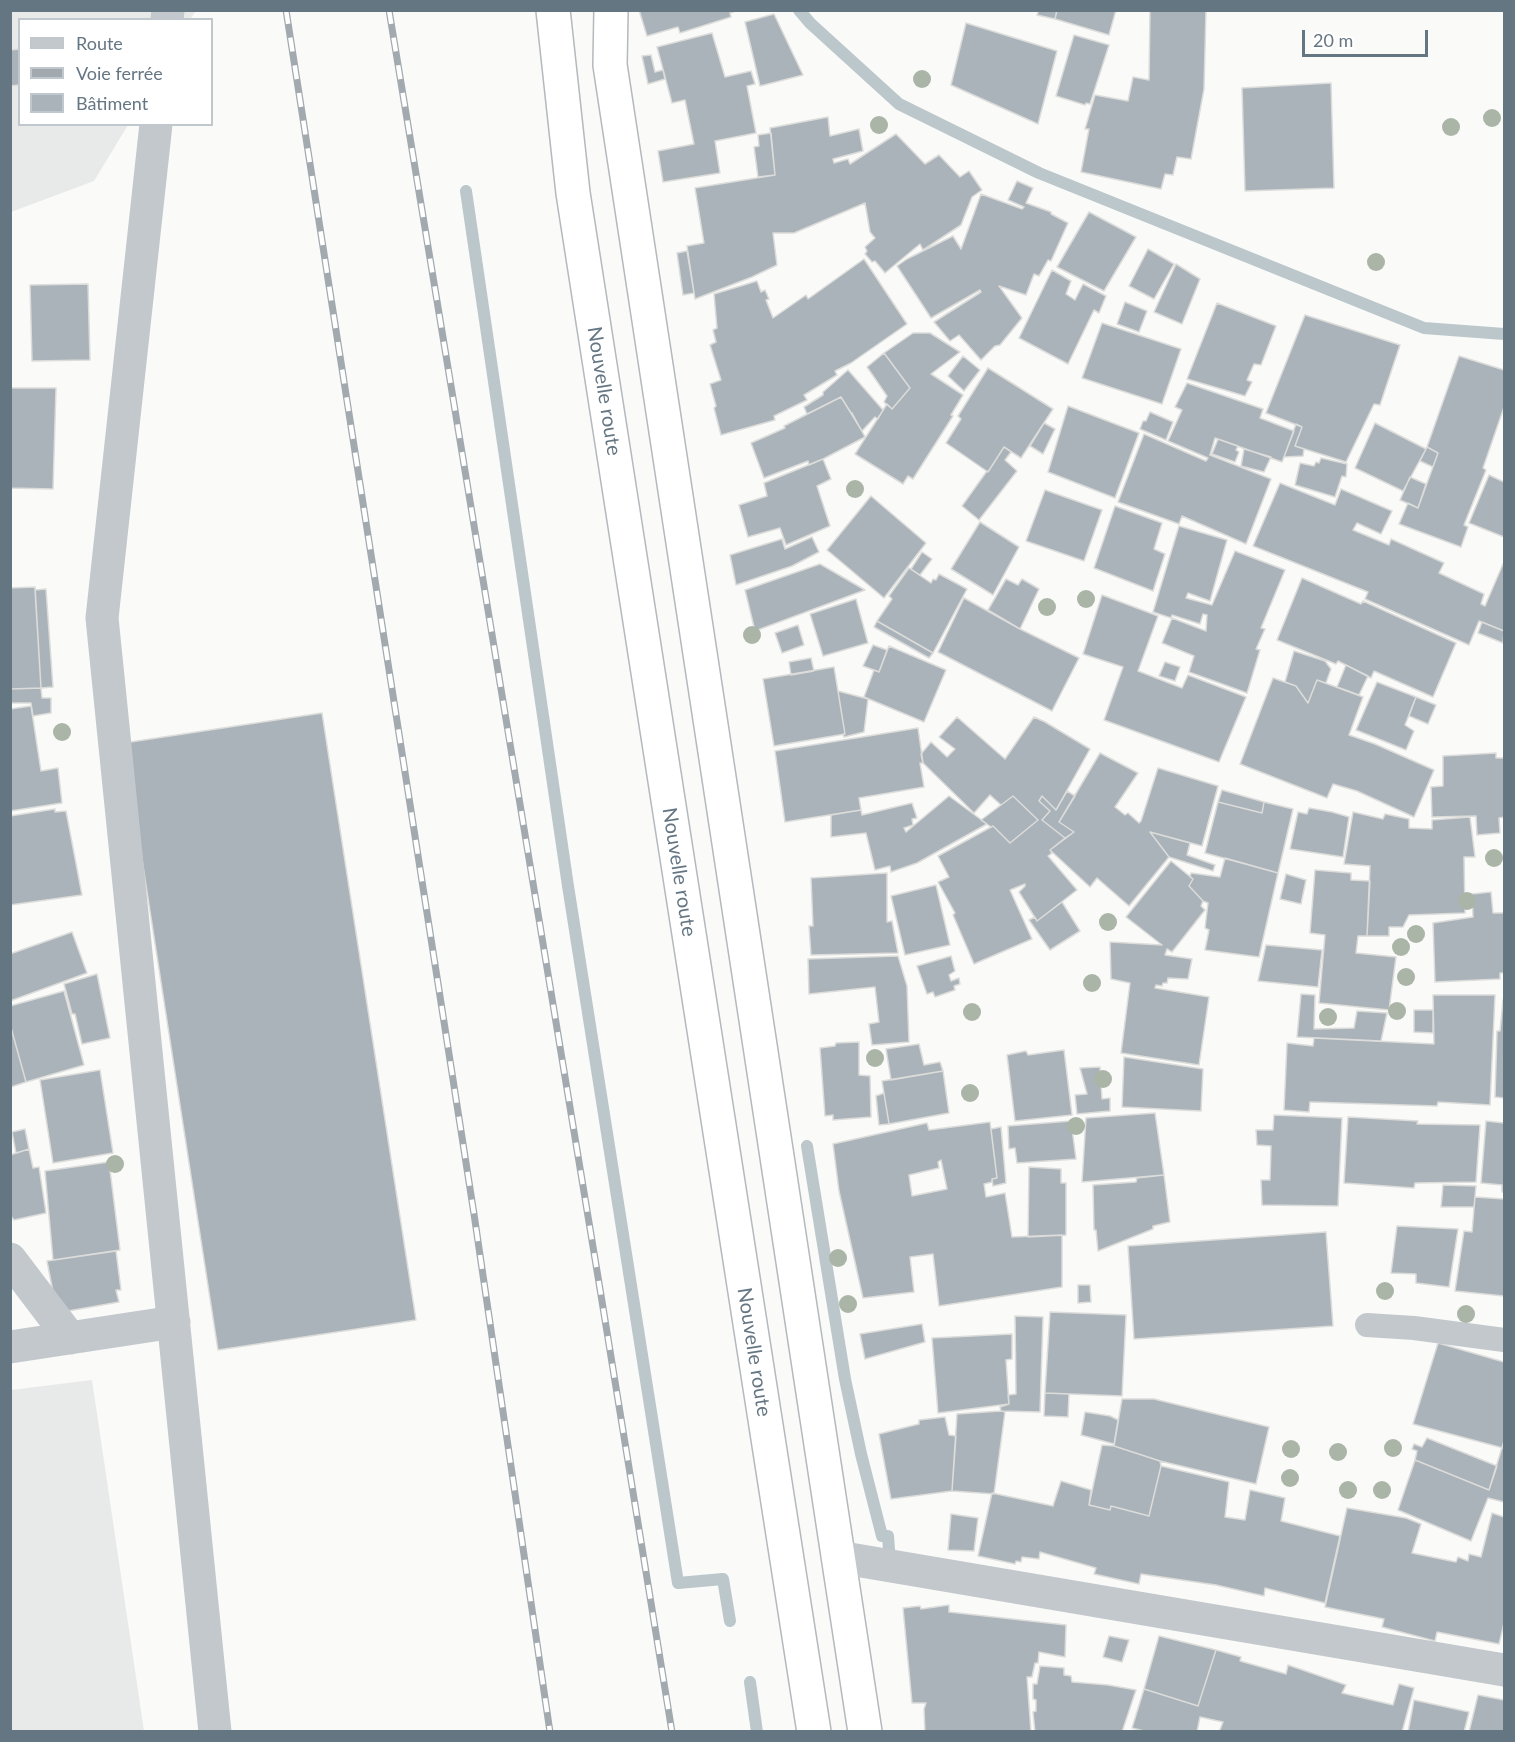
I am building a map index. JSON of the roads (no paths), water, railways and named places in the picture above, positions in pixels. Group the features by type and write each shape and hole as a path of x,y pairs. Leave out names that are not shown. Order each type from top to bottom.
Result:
{"highway":[{"name":"Nouvelle route","path":"553,10 573,193 814,1731"},
{"path":"611,10 610,64 865,1731"}],"street":[{"path":"156,126 102,618 215,1731"},
{"path":"10,1259 70,1338"},
{"path":"10,1347 174,1322"},
{"path":"838,1557 1504,1670"}],"lane":[{"path":"1367,1325 1414,1328 1504,1340"}],"waterway":[{"path":"799,10 810,23 899,104 1039,173 1424,328 1504,334"},
{"path":"466,191 568,886 678,1583 723,1579 730,1621"},
{"path":"807,1146 845,1379 882,1536 888,1536 890,1563"},
{"path":"750,1682 757,1732"}],"railway":[{"path":"286,10 474,1214 550,1732"},
{"path":"389,10 672,1732"}]}
